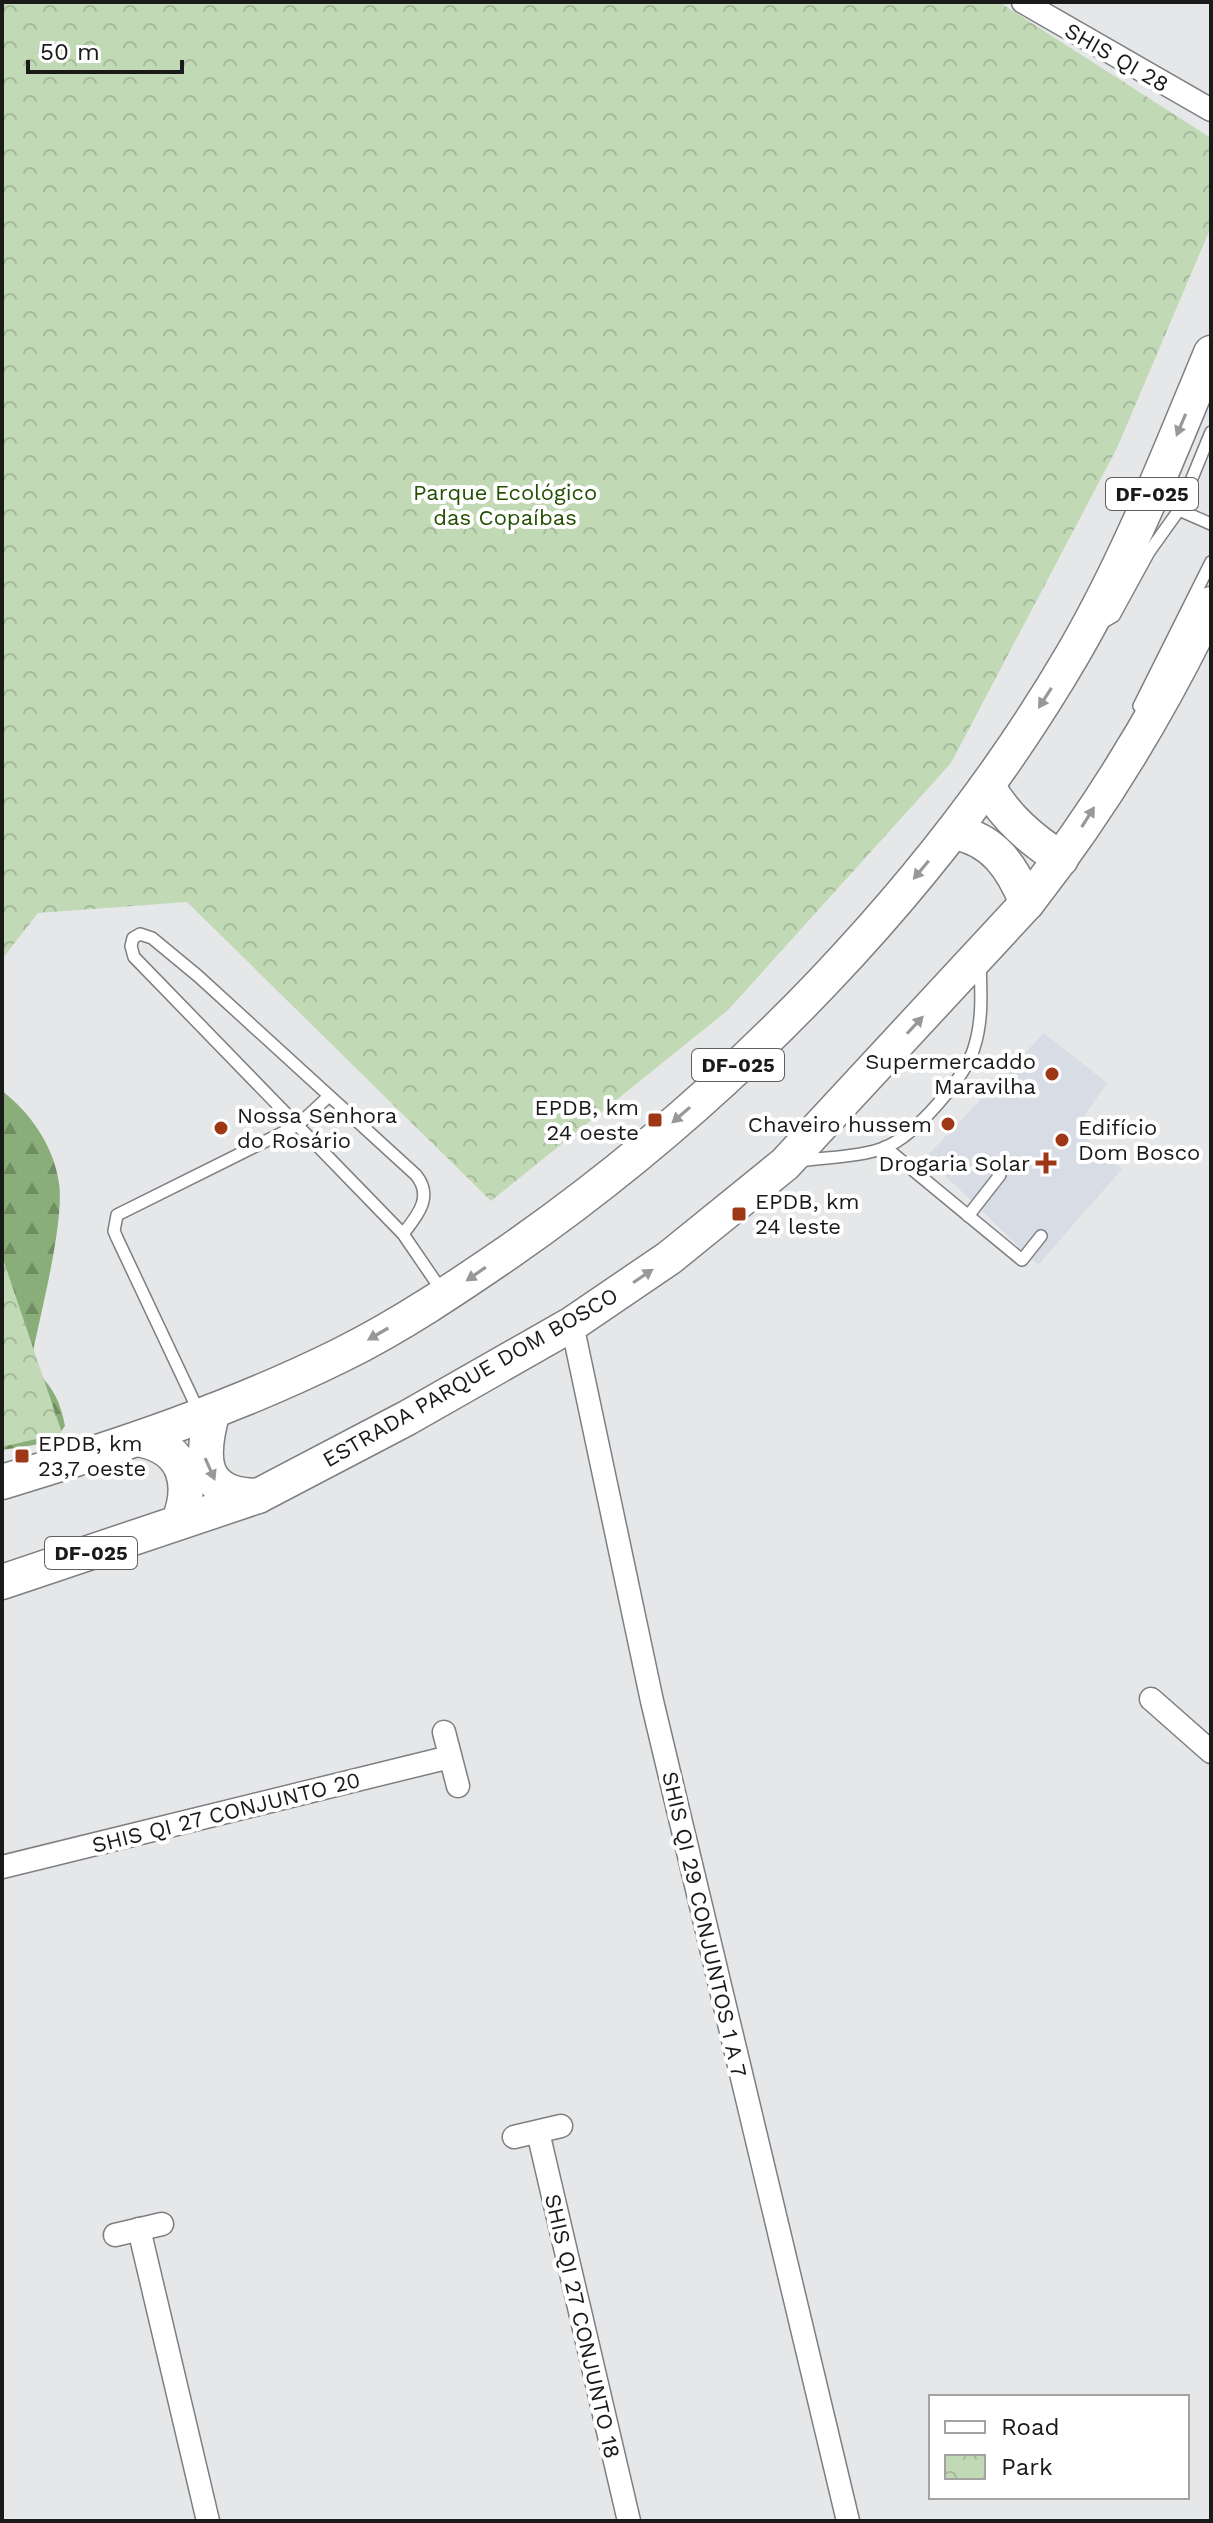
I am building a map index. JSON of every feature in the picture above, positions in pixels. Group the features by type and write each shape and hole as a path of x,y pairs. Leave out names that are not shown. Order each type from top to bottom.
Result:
{"main road":[{"name":"DF-025","path":"2,1482 142,1440 342,1355 445,1296 587,1197 749,1056 876,923 988,787 1085,631 1134,537 1211,353"},
{"name":"ESTRADA PARQUE DOM BOSCO","path":"2,1582 258,1496 407,1418 572,1324 669,1258 785,1164 1027,903 1061,859 1124,759 1189,651 1211,604"},
{"path":"988,787 1000,808 1029,837 1061,859"},
{"path":"953,832 972,835 1002,855 1027,903"},
{"path":"207,1414 204,1455 212,1478 226,1492 258,1496"},
{"path":"142,1440 164,1447 181,1469 188,1494 179,1521"}],"street":[{"name":"SHIS QI 28","path":"1023,2 1211,110"},
{"name":"SHIS QI 29 CONJUNTOS 1 A 7","path":"572,1324 652,1701 848,2521"},
{"path":"1151,1699 1211,1752"},
{"path":"444,1732 458,1786"},
{"name":"SHIS QI 27 CONJUNTO 20","path":"2,1867 450,1757"},
{"path":"514,2137 561,2126"},
{"name":"SHIS QI 27 CONJUNTO 18","path":"538,2132 629,2521"},
{"path":"115,2235 162,2224"},
{"path":"139,2229 208,2521"}],"lane":[{"path":"1085,631 1114,616 1149,552 1179,510 1211,432"},
{"path":"1179,510 1211,524"},
{"path":"1136,712 1211,562"},
{"path":"1124,759 1129,726"},
{"path":"403,1234 423,1207 421,1181 160,944 143,935 133,938 131,946 134,957 403,1234 445,1296"},
{"path":"785,1164 885,1147 914,1127 948,1091 974,1051 982,1012 980,956"},
{"path":"207,1414 117,1238 115,1222 121,1210 298,1125 329,1096"},
{"path":"885,1147 1022,1260 1041,1236"},
{"path":"968,1216 1000,1175"}],"shaded area":[{"path":"1044,1033 1107,1083 1075,1129 1122,1169 1038,1265 926,1157"}],"green space":[{"name":"Parque Ecológico das Copaíbas","path":"2,2 999,2 1211,138 1211,227 1117,448 951,763 728,1010 491,1201 187,902 38,913 2,959"},
{"path":"2,1091 40,1132 52,1157 59,1183 55,1247 30,1367 54,1392 65,1426 53,1442 2,1450"},
{"path":"2,1256 62,1433 2,1447"}],"place":[{"name":"Supermercaddo Maravilha","path":"1052,1074"},
{"name":"EPDB, km 24 oeste","path":"655,1120"},
{"name":"Chaveiro hussem","path":"948,1124"},
{"name":"Nossa Senhora do Rosário","path":"221,1128"},
{"name":"Edifício Dom Bosco","path":"1062,1140"},
{"name":"Drogaria Solar","path":"1046,1163"},
{"name":"EPDB, km 24 leste","path":"739,1214"},
{"name":"EPDB, km 23,7 oeste","path":"22,1456"}]}
